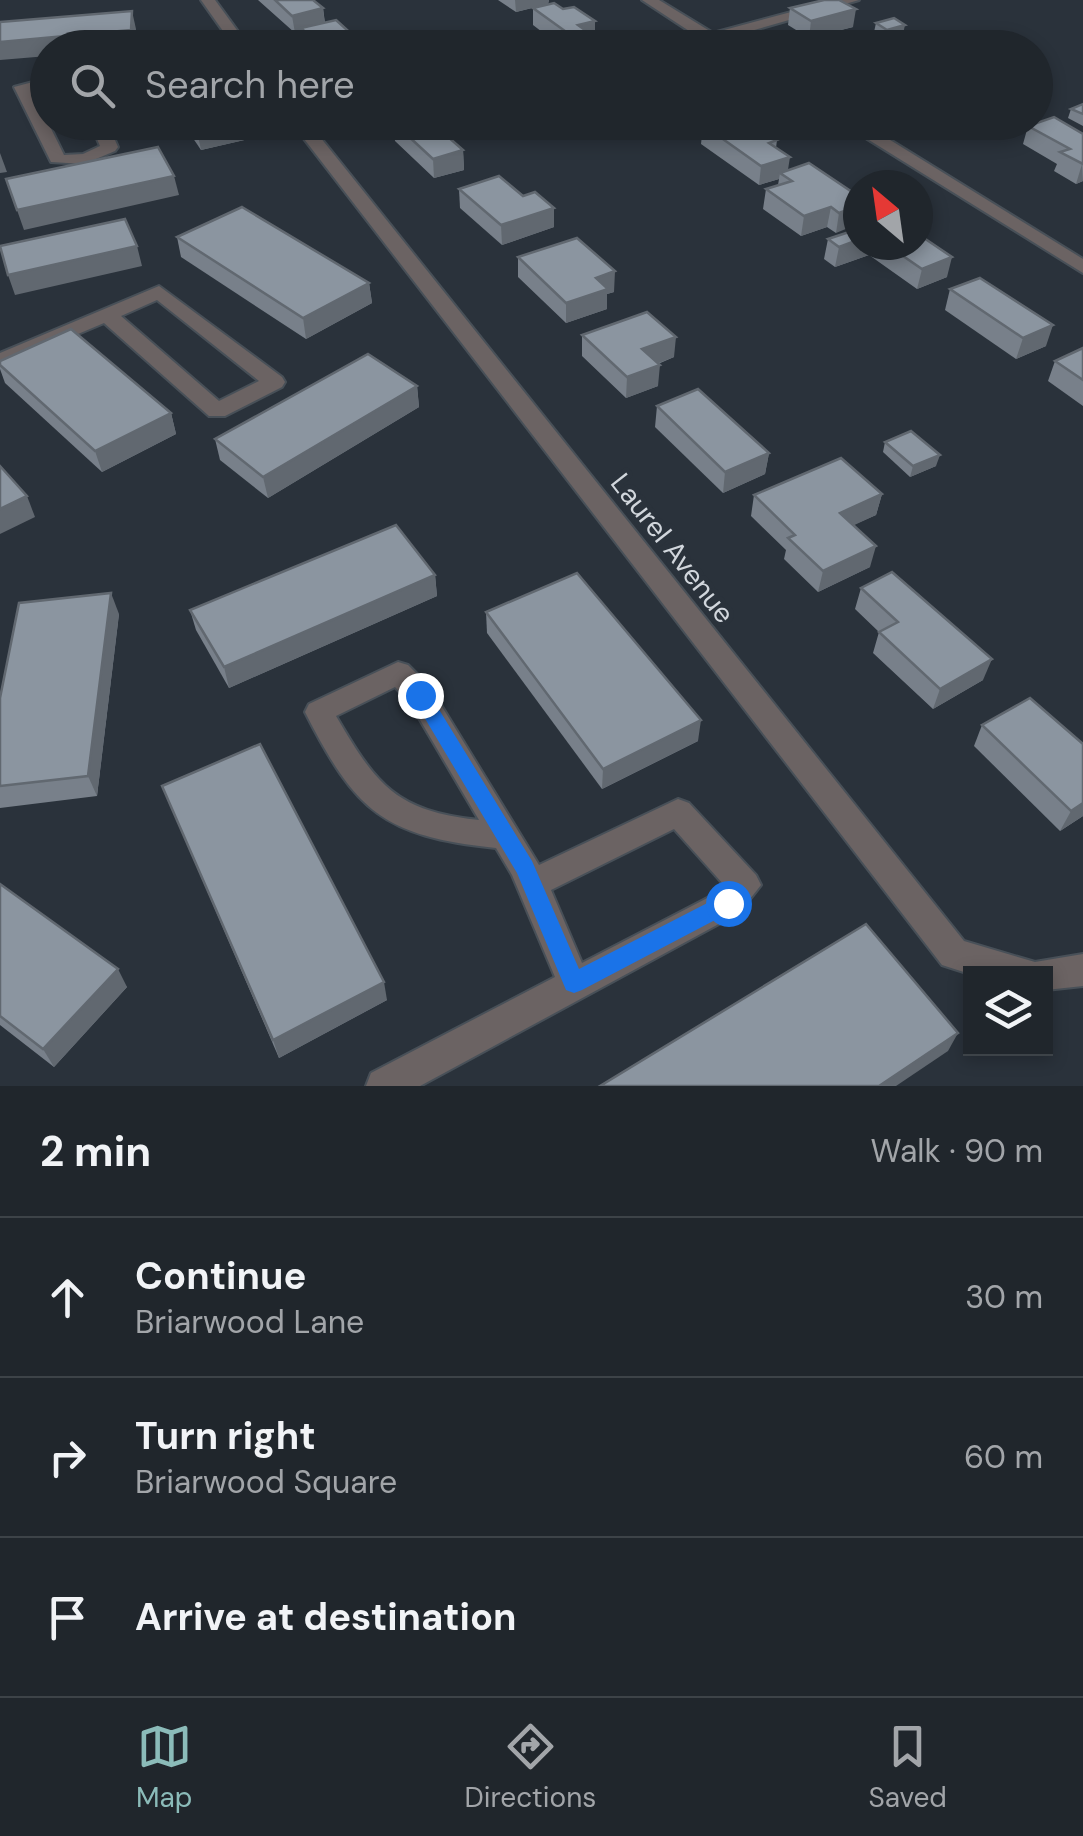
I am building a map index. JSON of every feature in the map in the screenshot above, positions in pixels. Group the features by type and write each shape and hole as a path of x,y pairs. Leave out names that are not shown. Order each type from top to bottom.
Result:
{"street":[{"path":"208,0 230,30"},
{"path":"649,0 698,30"},
{"path":"741,30 852,0"},
{"path":"0,91 30,87"},
{"path":"22,88 30,103"},
{"path":"50,140 61,161 105,152 109,147 106,140"},
{"name":"Laurel Avenue","path":"313,140 954,954 996,966"},
{"path":"878,140 1078,258"},
{"path":"0,361 160,292 274,382 217,410 108,316"},
{"path":"505,836 442,830 394,815 353,773 319,712 398,673 420,695 505,836 532,884 574,982"},
{"path":"384,1086 728,903 745,885 678,812 532,884"},
{"path":"1053,973 1083,970"}],"building":[{"path":"275,0 313,0 323,8 292,16"},
{"path":"839,0 856,9 811,21 790,8"},
{"path":"554,3 563,9 574,7 595,21 578,25 585,30 564,30 533,8"},
{"path":"132,11 131,30 30,30 30,39 0,42 0,22"},
{"path":"894,18 905,25 887,30 876,23"},
{"path":"336,20 347,30 303,30"},
{"path":"1053,117 1083,134 1083,164 1060,152 1070,149 1053,140"},
{"path":"412,140 452,140 463,150 433,159"},
{"path":"724,140 777,140 769,143 790,157 761,166"},
{"path":"158,147 174,176 17,210 6,179"},
{"path":"809,163 843,186 843,212 831,207 804,216 766,189 792,181 780,173"},
{"path":"499,176 523,196 535,192 554,208 501,225 459,189"},
{"path":"242,207 369,283 303,318 177,237"},
{"path":"125,219 137,246 8,275 0,246"},
{"path":"843,234 843,246 839,247 828,239"},
{"path":"577,238 615,271 596,278 608,289 566,303 518,257"},
{"path":"933,244 952,257 922,269 909,260 933,260"},
{"path":"980,278 1053,325 1023,338 950,289"},
{"path":"647,312 676,337 642,349 660,365 627,377 582,335"},
{"path":"71,329 171,413 95,451 0,365 0,361"},
{"path":"1083,348 1083,380 1055,361"},
{"path":"368,354 417,386 263,477 215,439"},
{"path":"698,389 769,453 725,472 657,406"},
{"path":"911,431 940,455 913,466 885,442"},
{"path":"841,458 882,494 840,513 876,546 823,571 788,538 795,535 754,495"},
{"path":"0,466 27,496 0,509"},
{"path":"396,525 435,575 224,667 190,610"},
{"path":"892,572 992,659 940,689 879,632 898,622 861,588"},
{"path":"577,573 701,720 603,769 486,612"},
{"path":"111,593 88,776 0,786 0,698 19,603"},
{"path":"1030,698 1083,744 1083,803 1071,811 982,725"},
{"path":"260,744 384,982 273,1040 162,786"},
{"path":"0,884 118,969 43,1049 0,1016"},
{"path":"866,924 958,1033 879,1086 600,1086"}],"route":[{"path":"420,695 525,868 574,982 728,903"}]}
